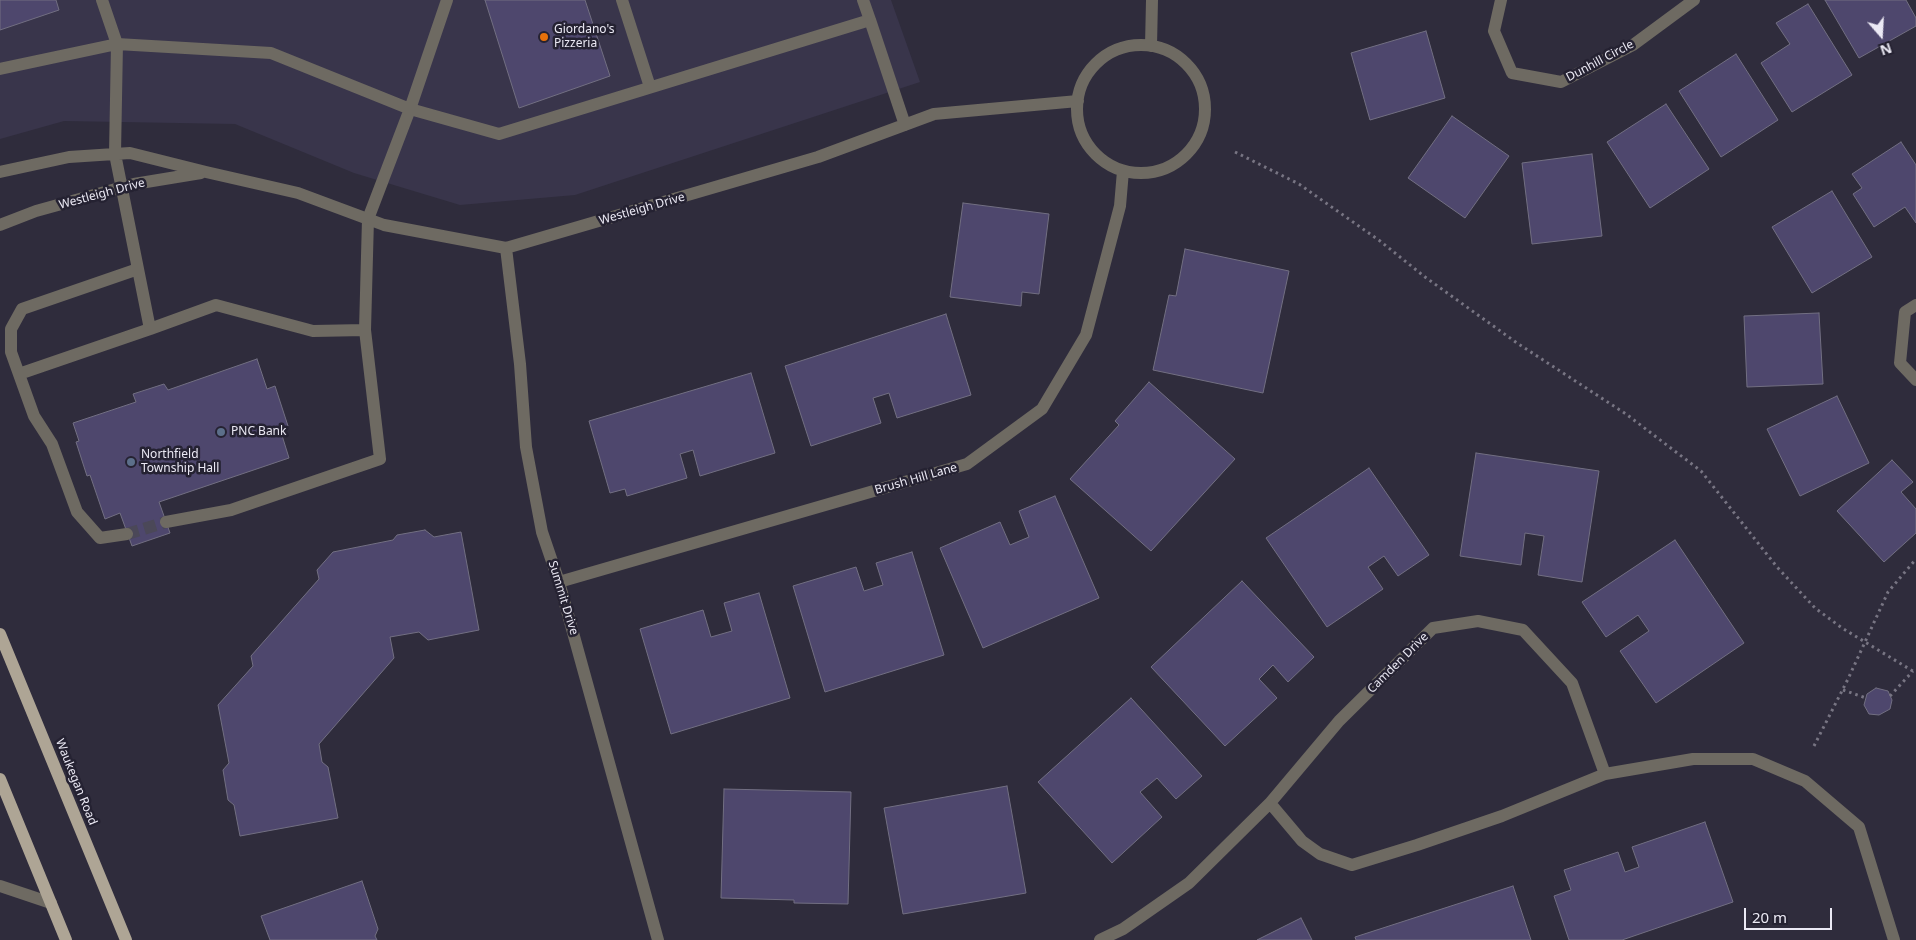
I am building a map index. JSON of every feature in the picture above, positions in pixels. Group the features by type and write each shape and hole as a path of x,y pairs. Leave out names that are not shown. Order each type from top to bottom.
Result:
{"main road":[{"name":"Waukegan Road","path":"0,634 126,940"},
{"path":"0,778 66,940"}],"street":[{"path":"102,0 117,44 115,154 150,329"},
{"path":"166,522 231,510 380,459 365,330 368,219 410,109 447,0"},
{"path":"622,0 650,87"},
{"path":"863,0 905,125"},
{"path":"1151,46 1152,0"},
{"name":"Dunhill Circle","path":"1501,0 1494,31 1512,73 1561,82 1633,45 1694,0"},
{"path":"0,69 117,44 271,53 410,109 499,134 870,20"},
{"path":"1134,46 1151,46 1167,51 1192,70 1202,91 1205,115 1201,131 1194,146 1184,158 1155,172 1123,171 1106,164 1093,152 1080,128 1078,101 1082,84 1091,70 1103,58 1118,50 1134,46"},
{"name":"Westleigh Drive","path":"0,172 69,157 130,153 298,193 384,225 506,248 818,157 934,114 1078,101"},
{"name":"Brush Hill Lane","path":"559,582 967,464 1005,437 1042,409 1086,335 1120,206 1123,171"},
{"name":"Westleigh Drive","path":"0,225 36,212 122,188 206,172"},
{"name":"Summit Drive","path":"506,248 520,364 526,447 542,532 559,582 658,940"},
{"path":"128,534 100,538 77,512 52,444 34,416 11,352 11,329 22,309 138,269"},
{"path":"19,374 216,304 313,331 365,330"},
{"path":"1916,305 1905,312 1900,363 1916,380"},
{"name":"Camden Drive","path":"1100,940 1123,929 1190,883 1270,803 1339,721 1433,628 1478,621 1522,630 1572,683 1605,774"},
{"path":"1270,803 1302,841 1320,854 1352,865 1502,816 1605,774 1693,759 1753,758 1805,782 1858,827 1894,940"},
{"path":"0,886 51,903"}],"path":[{"path":"1235,152 1298,184 1380,241 1424,277 1517,343 1626,414 1700,471 1777,567 1814,608 1864,642 1914,672 1890,696"},
{"path":"1814,746 1843,690 1888,592 1916,559"},
{"path":"1843,690 1866,698"}],"shaded area":[{"path":"0,0 891,0 920,82 575,195 460,205 354,173 235,124 64,121 0,139"}],"building":[{"path":"0,0 56,0 59,10 0,30"},
{"path":"485,0 585,0 610,76 519,108"},
{"path":"1825,0 1906,0 1916,18 1916,26 1859,58"},
{"path":"1808,4 1852,75 1792,112 1761,63 1790,44 1776,23"},
{"path":"1426,31 1445,98 1370,120 1351,53"},
{"path":"1736,54 1778,120 1721,157 1679,91"},
{"path":"1666,104 1709,169 1650,208 1607,142"},
{"path":"1452,116 1509,156 1465,218 1408,178"},
{"path":"1901,142 1916,165 1916,223 1905,207 1874,227 1853,194 1862,188 1852,174"},
{"path":"1592,154 1602,236 1532,244 1522,163"},
{"path":"1832,191 1872,257 1812,293 1772,227"},
{"path":"963,203 1049,214 1039,294 1022,292 1021,306 950,297"},
{"path":"1185,249 1289,271 1263,393 1153,370 1169,295 1176,296"},
{"path":"1819,313 1823,384 1747,387 1744,316"},
{"path":"946,314 971,395 897,418 889,393 873,398 881,423 811,446 785,366"},
{"path":"257,359 267,389 275,386 288,426 280,429 289,458 159,502 170,533 132,546 120,513 105,519 90,475 87,476 76,442 79,441 73,423 136,402 133,394 164,384 168,390"},
{"path":"751,373 775,453 700,476 693,450 680,454 687,478 627,496 625,489 610,493 589,421"},
{"path":"1149,382 1235,459 1151,551 1070,479 1119,425 1115,421"},
{"path":"1837,396 1869,463 1800,496 1767,429"},
{"path":"1476,453 1599,471 1582,582 1538,575 1544,536 1525,533 1521,565 1460,556"},
{"path":"1892,460 1913,482 1901,492 1916,509 1916,533 1884,562 1837,511"},
{"path":"1369,468 1429,555 1398,576 1384,556 1368,567 1383,589 1327,627 1266,538"},
{"path":"1055,496 1099,598 983,648 940,548 1000,522 1010,545 1029,537 1019,511"},
{"path":"425,530 434,537 461,532 479,630 428,640 419,632 390,637 394,658 319,744 322,762 328,767 338,818 240,836 234,805 228,800 223,770 229,763 218,705 253,666 251,656 319,579 317,570 333,552 393,540 397,535"},
{"path":"1675,540 1744,643 1656,703 1620,651 1649,631 1638,615 1606,637 1582,602"},
{"path":"912,552 944,655 825,692 793,586 856,567 864,591 883,585 876,563"},
{"path":"1242,581 1314,657 1288,682 1273,665 1259,679 1277,698 1225,746 1151,667"},
{"path":"759,593 790,698 671,734 640,629 703,610 711,637 732,631 724,603"},
{"path":"1876,688 1888,691 1892,700 1890,709 1879,715 1869,714 1864,705 1867,694"},
{"path":"1131,698 1202,776 1176,799 1157,778 1140,792 1162,817 1112,863 1038,782"},
{"path":"1007,786 1026,893 903,914 884,808"},
{"path":"724,789 851,792 848,904 794,903 794,900 721,898"},
{"path":"1705,822 1733,902 1622,940 1569,940 1554,896 1571,890 1564,870 1618,852 1625,872 1639,867 1632,847"},
{"path":"362,881 378,929 375,936 377,940 270,940 261,916"},
{"path":"1513,886 1531,940 1356,940 1355,937"},
{"path":"1301,918 1312,940 1257,940"}],"tunnel":[{"path":"127,534 166,522"}],"place":[{"name":"Giordano's Pizzeria","path":"544,37"},
{"name":"PNC Bank","path":"221,432"},
{"name":"Northfield Township Hall","path":"131,462"}]}
